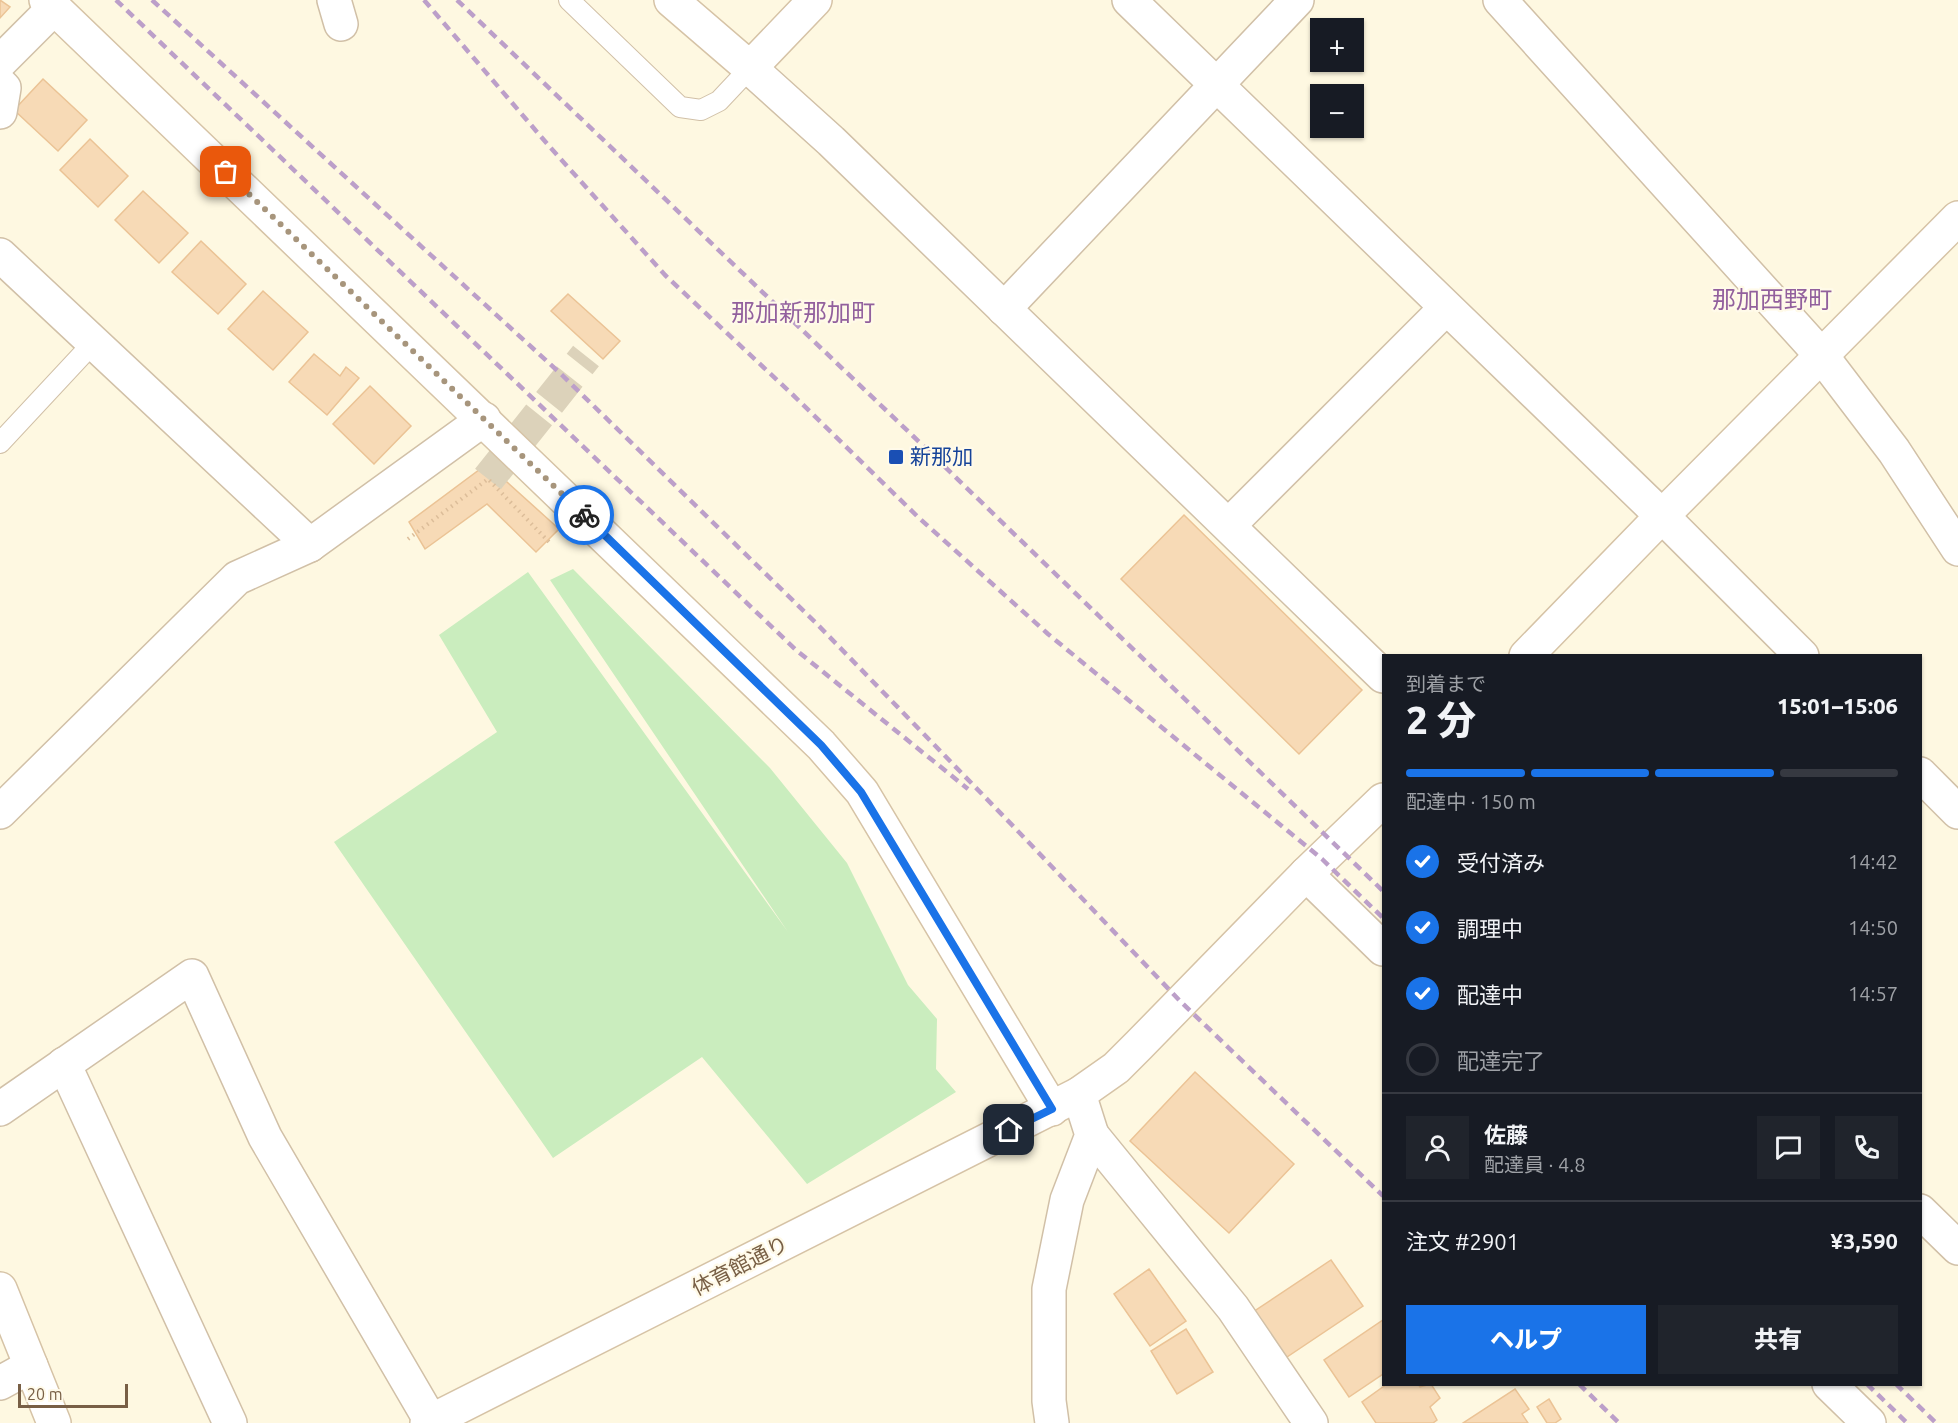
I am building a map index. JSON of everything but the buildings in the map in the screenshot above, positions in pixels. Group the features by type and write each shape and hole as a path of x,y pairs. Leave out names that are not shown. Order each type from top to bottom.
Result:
{"street":[{"path":"671,0 831,141 1382,675"},
{"path":"750,68 815,0"},
{"path":"1129,0 1662,516 1800,654"},
{"path":"1004,309 1297,0"},
{"path":"1500,0 1821,355 1894,451 1958,549"},
{"path":"0,62 50,4 821,745 861,792 1066,1101 1233,1308 1311,1423"},
{"path":"0,84 4,88 0,112"},
{"path":"1528,654 1821,355 1958,219"},
{"path":"0,255 310,545"},
{"path":"1229,525 1446,308"},
{"path":"1,808 237,578 310,545 483,419"},
{"path":"1922,776 1958,812"},
{"name":"体育館通り","path":"430,1422 1066,1101 1116,1068 1306,874 1382,801"},
{"path":"1306,874 1382,948"},
{"path":"0,1109 192,976 265,1137 430,1422"},
{"path":"64,1064 230,1423"},
{"path":"1052,1423 1049,1401 1049,1289 1067,1200 1092,1135"},
{"path":"1922,1212 1958,1248"},
{"path":"0,1289 54,1423"},
{"path":"0,1383 31,1366"},
{"path":"1831,1386 1869,1423"}],"lane":[{"path":"569,0 680,107 701,110 719,100 750,68"},
{"path":"0,443 94,342"}],"path":[{"path":"408,539 488,479 551,544"}],"green space":[{"path":"573,569 770,768 847,863 908,985 937,1019 936,1069 956,1092 807,1184 702,1057 553,1158 334,842 497,732 439,635 528,572 788,932 550,580"}],"tunnel":[{"path":"488,479 586,356"}],"railway":[{"path":"116,0 796,650 968,789"},
{"path":"152,0 562,375 817,624 1181,1002 1382,1195"},
{"path":"424,0 549,146 665,275 918,517 1048,634 1322,859 1382,917"},
{"path":"457,0 913,436 1382,890"},
{"path":"1581,1386 1619,1423"},
{"path":"1869,1386 1907,1423"},
{"path":"1898,1386 1936,1423"}],"way so far":[{"path":"226,172 584,515"}],"place":[{"name":"新那加","path":"896,457"}],"district":[{"name":"那加西野町","path":"1772,300"},
{"name":"那加新那加町","path":"803,313"}],"route":[{"path":"584,515 821,745 861,792 1052,1109 1009,1130"}]}
